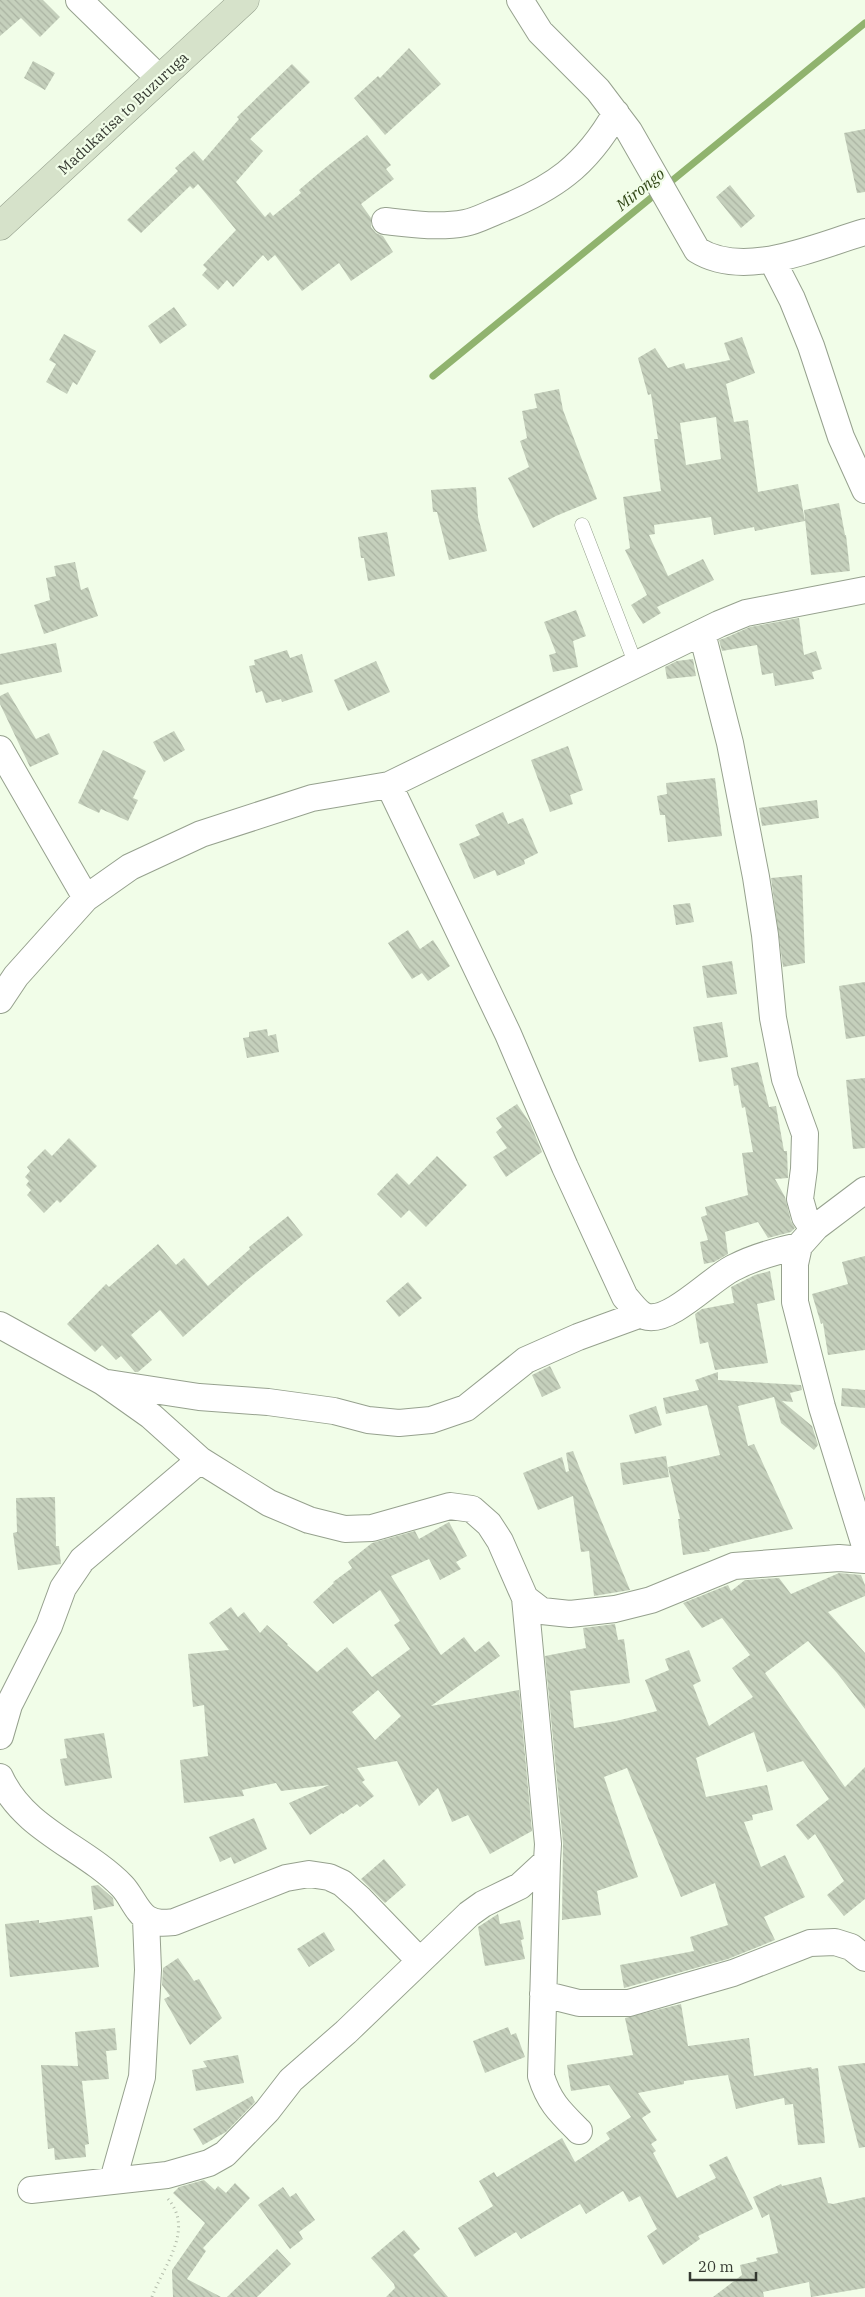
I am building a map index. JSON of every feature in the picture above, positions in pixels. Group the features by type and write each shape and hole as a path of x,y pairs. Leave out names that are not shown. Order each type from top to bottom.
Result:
{"main road":[{"name":"Madukatisa to Buzuruga","path":"0,226 245,0"}],"street":[{"path":"79,0 160,79"},
{"path":"520,0 540,32 598,90 629,131 697,250 723,261 772,260 865,232"},
{"path":"385,221 426,225 466,223 512,205 552,185 578,165 603,136 616,113"},
{"path":"772,260 792,299 811,346 840,437 865,490"},
{"path":"0,1000 16,976 86,898 130,867 202,834 312,798 389,785 702,633 746,614 865,590"},
{"path":"702,633 730,743 756,877 765,935 773,1018 785,1079 805,1134 804,1169 800,1199 805,1217 806,1238 795,1264 795,1302 822,1407 865,1546"},
{"path":"0,748 86,898"},
{"path":"389,785 508,1034 565,1167 625,1297 641,1314 650,1317 666,1315 732,1268 806,1238 865,1190"},
{"path":"103,1382 199,1397 268,1402 334,1411 368,1420 399,1423 431,1420 466,1408 526,1360 578,1337 641,1314"},
{"path":"0,1325 103,1382 151,1416 200,1460 269,1502 309,1520 345,1529 372,1528 450,1506 472,1509 490,1524 500,1541 524,1598 547,1834 540,2054 541,2076 546,2093 556,2109 579,2131"},
{"path":"0,1736 9,1705 48,1626 63,1588 82,1560 200,1460"},
{"path":"524,1598 542,1611 570,1614 616,1609 651,1600 734,1566 839,1558 865,1560"},
{"path":"0,1777 5,1788 34,1822 102,1868 123,1887 146,1919 159,1924 174,1922 286,1878 309,1874 329,1876 342,1883 360,1899 420,1961"},
{"path":"31,2190 126,2178 167,2175 210,2163 225,2154 267,2111 291,2080 346,2032 469,1914 483,1904 520,1886 547,1861"},
{"path":"126,2178 142,2077 148,1970 146,1919"},
{"path":"543,1994 579,2003 629,2002 732,1974 810,1944 835,1942 851,1946 865,1958"}],"lane":[{"path":"582,525 636,665"}],"path":[{"path":"126,2178 164,2193 179,2219 172,2256 152,2297"}],"building":[{"path":"0,0 43,0 60,17 40,37 21,18 0,36"},
{"path":"409,48 441,84 385,135 354,98 378,76 380,78"},
{"path":"33,61 55,73 45,90 24,78"},
{"path":"292,64 310,82 250,139 263,151 236,182 265,217 270,212 273,216 301,193 299,190 367,135 391,165 386,169 394,179 361,204 371,218 371,227 376,233 383,236 393,252 351,281 339,263 302,291 275,255 268,261 263,255 233,287 227,280 218,290 202,275 207,269 203,265 236,230 198,184 193,189 190,186 141,233 127,220 178,171 175,168 194,151 203,161 239,119 237,117"},
{"path":"865,129 865,192 857,193 844,133"},
{"path":"730,185 755,216 741,228 716,197"},
{"path":"174,307 187,325 160,344 148,326"},
{"path":"64,334 96,351 77,385 73,382 67,394 46,382 56,364 49,360"},
{"path":"742,337 755,373 726,384 734,422 748,420 758,492 798,484 805,521 755,531 754,527 714,535 711,517 654,525 655,534 649,535 668,576 703,559 714,580 657,607 661,613 643,624 631,605 647,595 625,550 630,548 623,497 661,491 654,439 658,439 651,394 648,395 638,358 655,348 668,368 684,363 686,369 730,360 724,343","holes":["716,417 721,459 686,465 680,423"]},
{"path":"559,389 563,410 597,499 533,528 508,478 529,467 520,441 527,438 522,411 537,408 534,394"},
{"path":"476,487 478,517 487,551 449,560 437,512 433,512 431,490"},
{"path":"839,503 846,535 850,571 811,575 804,510"},
{"path":"387,532 395,576 368,581 364,558 361,558 358,537"},
{"path":"75,562 81,590 88,587 98,616 44,634 34,605 50,600 46,578 56,576 54,566"},
{"path":"576,610 586,636 573,641 578,667 553,672 549,655 556,653 544,622"},
{"path":"799,618 804,655 816,651 822,669 812,672 814,679 775,686 773,673 762,675 757,645 722,651 719,640 750,627"},
{"path":"56,643 62,672 0,685 0,654"},
{"path":"287,650 290,658 302,654 313,692 282,702 281,699 266,703 262,691 256,693 249,666 255,665 254,660"},
{"path":"693,659 696,676 667,679 665,667 677,661"},
{"path":"376,661 390,692 348,711 334,680"},
{"path":"8,692 36,739 49,733 59,754 30,767 0,704 0,696"},
{"path":"174,731 185,750 164,762 153,742"},
{"path":"568,746 583,790 570,795 573,804 550,812 531,760"},
{"path":"103,750 146,771 133,798 138,800 128,821 101,809 99,813 78,803"},
{"path":"715,778 722,836 668,842 665,815 660,815 657,796 667,794 666,783"},
{"path":"817,800 819,818 762,826 759,808"},
{"path":"503,812 508,824 523,818 538,853 524,860 525,864 497,876 495,870 474,879 459,844 480,835 475,825"},
{"path":"802,875 805,963 783,967 771,878"},
{"path":"690,903 694,922 676,925 673,905"},
{"path":"408,930 420,949 433,940 450,966 428,981 422,973 412,979 388,943"},
{"path":"732,961 737,994 707,998 702,966"},
{"path":"865,982 865,1036 846,1039 839,986"},
{"path":"722,1022 728,1057 699,1062 693,1027"},
{"path":"267,1029 268,1036 276,1034 279,1052 247,1058 243,1038 249,1037 249,1032"},
{"path":"758,1062 769,1107 776,1106 784,1151 787,1151 788,1178 775,1179 785,1197 791,1221 795,1228 791,1232 768,1238 758,1222 725,1232 728,1254 714,1262 704,1264 700,1242 708,1240 701,1217 707,1215 705,1207 748,1195 742,1153 753,1152 745,1107 742,1108 738,1085 734,1086 731,1068"},
{"path":"865,1078 865,1148 853,1149 846,1080"},
{"path":"517,1104 530,1123 542,1152 506,1177 493,1157 507,1148 496,1132 502,1127 496,1118"},
{"path":"69,1138 97,1166 60,1203 57,1200 44,1213 27,1195 31,1190 26,1185 29,1181 25,1177 30,1171 27,1167 45,1149 52,1156"},
{"path":"437,1156 467,1185 426,1227 409,1210 401,1218 377,1194 397,1173 409,1185"},
{"path":"288,1216 303,1235 246,1281 183,1337 160,1310 131,1335 152,1360 138,1372 135,1372 121,1356 116,1360 102,1345 95,1352 67,1324 106,1284 109,1287 158,1244 176,1265 184,1258 208,1286 250,1249 249,1247"},
{"path":"865,1256 865,1350 828,1355 823,1323 821,1324 812,1294 848,1284 842,1262"},
{"path":"770,1271 775,1300 757,1304 768,1363 715,1370 708,1342 700,1344 695,1314 702,1309 734,1303 731,1287 755,1275"},
{"path":"408,1282 422,1298 399,1317 386,1301"},
{"path":"550,1366 561,1388 542,1397 532,1375"},
{"path":"718,1372 718,1380 801,1385 802,1390 790,1393 793,1402 782,1401 812,1426 818,1445 814,1450 781,1423 774,1397 738,1406 748,1446 754,1444 793,1529 709,1549 710,1551 683,1555 678,1519 680,1519 668,1467 720,1455 707,1405 666,1414 663,1398 699,1390 695,1380"},
{"path":"842,1388 865,1390 865,1408 841,1406"},
{"path":"656,1406 662,1425 635,1434 629,1415"},
{"path":"573,1451 630,1590 594,1596 589,1551 581,1552 573,1496 538,1510 523,1473 562,1457 566,1472 569,1471 566,1453"},
{"path":"666,1456 669,1477 623,1485 620,1463"},
{"path":"55,1497 56,1546 59,1546 61,1564 18,1570 13,1533 17,1532 16,1498"},
{"path":"449,1522 467,1556 456,1562 461,1569 440,1580 429,1559 391,1576 441,1655 464,1637 475,1652 489,1641 500,1656 431,1706 519,1690 532,1831 490,1854 468,1815 452,1822 438,1788 419,1806 397,1761 357,1768 365,1780 362,1782 374,1796 360,1807 357,1804 342,1813 310,1835 289,1803 329,1785 281,1791 276,1783 242,1790 244,1796 184,1803 180,1760 208,1756 204,1705 193,1707 188,1654 229,1650 209,1623 231,1607 238,1617 244,1612 260,1633 267,1625 317,1672 347,1647 372,1677 410,1649 394,1625 400,1621 380,1590 333,1624 313,1602 333,1582 352,1568 348,1562 372,1543 415,1531 419,1539","holes":["378,1690 401,1716 375,1740 352,1712"]},
{"path":"839,1573 861,1575 865,1585 865,1596 828,1612 865,1653 865,1709 837,1673 808,1641 765,1673 845,1787 865,1767 865,1899 844,1916 827,1895 844,1881 815,1834 808,1840 796,1825 829,1799 803,1761 767,1772 754,1732 696,1758 706,1797 767,1785 773,1810 752,1815 753,1820 744,1822 761,1867 785,1855 805,1897 764,1917 775,1940 728,1959 624,1988 620,1965 694,1951 690,1937 728,1925 715,1883 681,1897 627,1768 604,1777 638,1877 597,1891 601,1915 562,1920 563,1843 545,1656 586,1648 583,1628 615,1624 618,1640 624,1639 630,1683 570,1691 574,1728 616,1721 657,1711 645,1680 669,1670 665,1659 689,1650 701,1681 693,1685 709,1726 753,1697 732,1668 750,1655 722,1618 702,1628 683,1603 728,1585 731,1591 745,1580 779,1578 791,1594"},
{"path":"104,1733 112,1778 65,1786 60,1759 67,1758 64,1739"},
{"path":"254,1818 267,1849 234,1864 231,1857 220,1862 209,1837"},
{"path":"384,1859 406,1885 385,1903 361,1879"},
{"path":"98,1885 113,1898 114,1906 94,1910 91,1886"},
{"path":"498,1914 500,1924 520,1920 524,1939 521,1940 525,1959 485,1966 478,1927"},
{"path":"92,1916 99,1967 10,1977 5,1924 39,1920 39,1923"},
{"path":"324,1932 335,1950 309,1967 297,1949"},
{"path":"178,1958 194,1981 199,1979 222,2018 190,2045 164,1999 170,1996 162,1985 163,1968"},
{"path":"681,2004 688,2046 749,2038 754,2076 811,2067 812,2069 818,2068 825,2143 798,2145 793,2104 785,2105 784,2098 736,2109 728,2075 684,2081 684,2084 638,2093 651,2112 642,2118 657,2140 651,2144 656,2151 653,2153 677,2198 716,2178 709,2165 727,2156 753,2209 698,2236 700,2239 663,2265 647,2236 657,2229 640,2196 629,2202 623,2191 586,2214 580,2204 521,2239 516,2232 475,2257 458,2228 493,2206 479,2181 494,2172 497,2177 562,2138 575,2162 610,2139 606,2133 631,2117 609,2085 571,2091 567,2065 633,2055 625,2018"},
{"path":"508,2027 511,2035 516,2033 525,2057 485,2073 473,2041"},
{"path":"115,2028 117,2050 106,2051 109,2079 82,2081 89,2144 85,2145 86,2157 55,2160 54,2148 48,2149 41,2065 78,2066 75,2032"},
{"path":"238,2055 244,2083 196,2091 192,2070 207,2067 203,2061"},
{"path":"865,2063 865,2147 859,2148 838,2066"},
{"path":"252,2096 255,2102 226,2132 203,2145 193,2129"},
{"path":"821,2177 828,2203 833,2204 865,2197 865,2288 811,2297 809,2282 763,2292 764,2297 713,2297 742,2275 740,2265 757,2261 756,2258 778,2253 769,2214 762,2218 753,2197 781,2184 782,2186"},
{"path":"204,2180 215,2190 218,2186 226,2193 235,2183 250,2198 203,2248 206,2251 187,2279 221,2297 173,2297 172,2270 205,2223 173,2193 179,2187"},
{"path":"283,2187 290,2197 296,2193 315,2220 299,2232 303,2239 290,2249 258,2205"},
{"path":"404,2230 420,2249 413,2255 448,2297 386,2297 395,2288 394,2284 371,2258"},
{"path":"277,2249 291,2264 257,2297 227,2297"}],"waterway":[{"name":"Mirongo","path":"433,376 865,23"}]}
